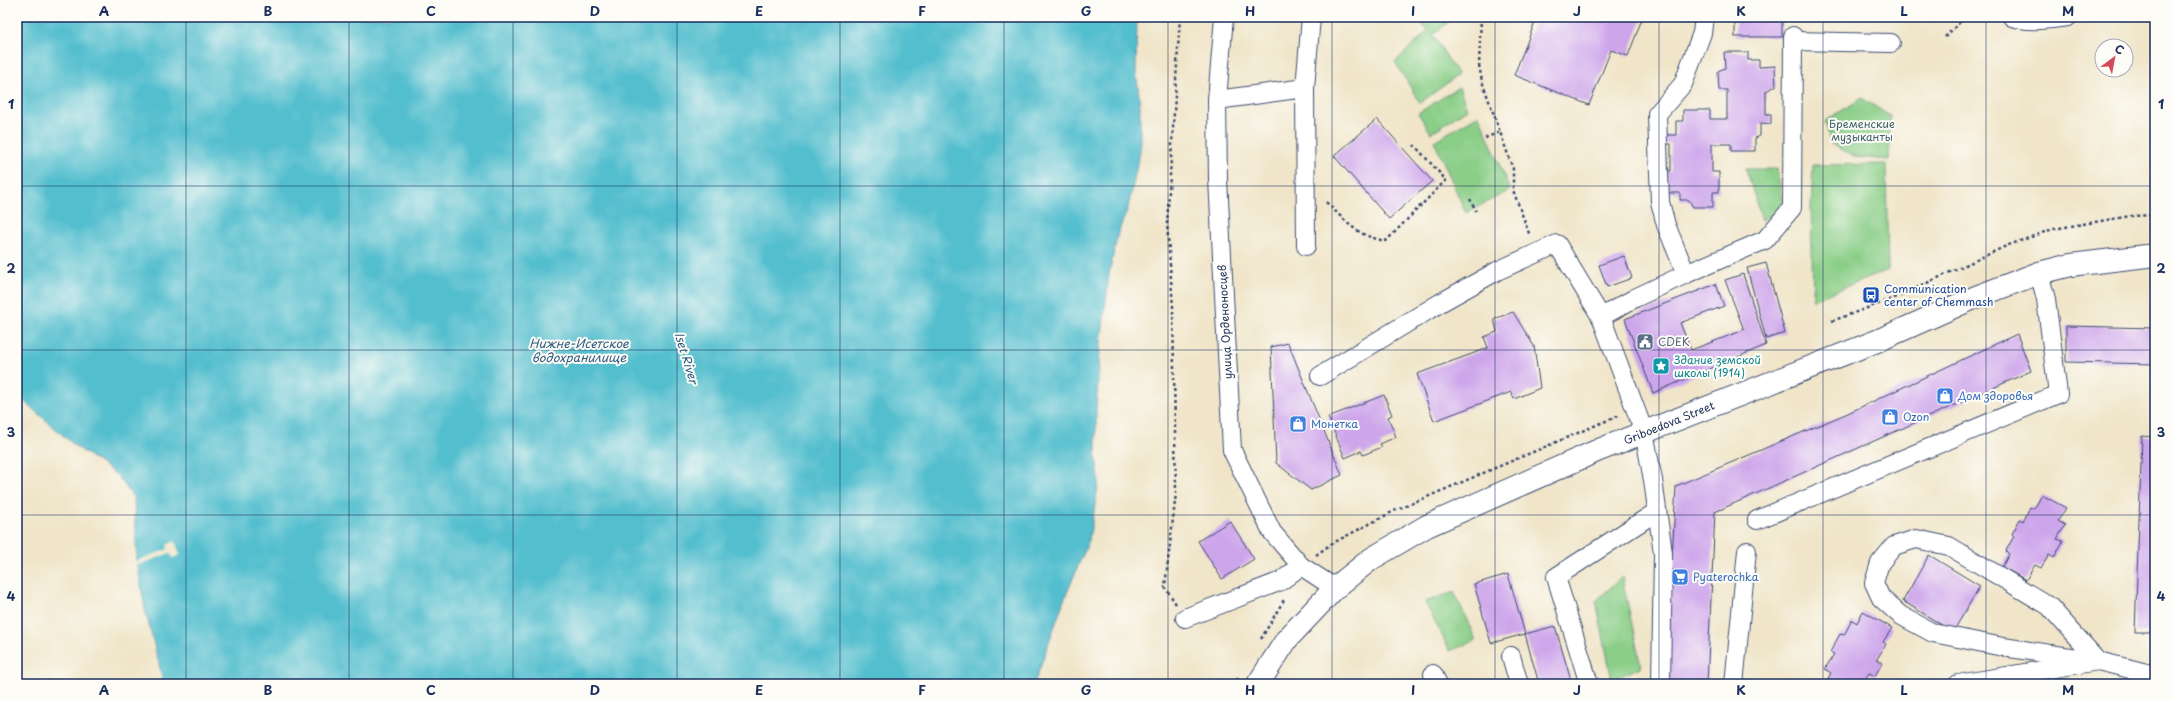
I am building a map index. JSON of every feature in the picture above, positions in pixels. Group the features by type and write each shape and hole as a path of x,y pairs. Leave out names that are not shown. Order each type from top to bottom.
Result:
{"main road":[{"name":"Griboedova Street","path":"1258,684 1287,639 1335,588 1371,559 1427,526 1644,432 1877,341 1976,297 2039,273 2070,265 2148,258"}],"street":[{"name":"улица Орденоносцев","path":"1224,17 1218,100 1218,179 1232,450 1272,532 1301,566 1335,588"},
{"path":"1306,246 1305,88 1310,17"},
{"path":"1686,274 1666,225 1660,202 1657,114 1683,84 1702,33 1704,17"},
{"path":"2012,17 2021,20 2034,20 2068,17"},
{"path":"1601,317 1635,298 1686,274 1765,240 1792,208 1793,39 1891,43"},
{"path":"1218,100 1305,88"},
{"path":"1320,376 1440,303 1497,272 1557,244 1601,317 1644,432 1653,480 1656,512 1663,553 1661,684"},
{"path":"1757,520 2058,394 2046,299 2039,273"},
{"path":"1589,684 1556,577 1656,512"},
{"path":"2098,661 2049,606 1949,546 1916,539 1894,546 1880,563 1874,583 1881,598 1900,615 1933,633 2003,647 2098,661 2155,675"},
{"path":"1734,684 1747,551"},
{"path":"1185,618 1280,581 1301,566"},
{"path":"1511,656 1519,684"},
{"path":"1958,684 2098,661"}],"path":[{"path":"1180,17 1167,223 1174,322 1176,493 1165,587 1185,618"},
{"path":"1481,17 1479,65 1482,81 1513,170 1513,190 1530,236"},
{"path":"1945,37 1965,17"},
{"path":"1485,138 1500,132"},
{"path":"1326,202 1359,233 1370,238 1386,241 1446,180 1414,145"},
{"path":"1470,199 1476,211"},
{"path":"1832,321 1898,297 2006,246 2053,229 2131,216 2155,215"}],"green space":[{"path":"1416,17 1454,17 1433,35 1458,75 1420,103 1395,62 1428,31"},
{"path":"1459,87 1467,109 1431,133 1418,113"},
{"name":"Бременские музыканты","path":"1862,98 1890,116 1889,160 1856,157 1831,144 1825,121"},
{"path":"1479,115 1510,190 1466,213 1434,141"},
{"path":"1886,164 1888,270 1813,300 1811,207 1813,165"},
{"path":"1746,169 1777,169 1783,208 1762,220"},
{"path":"1622,577 1641,667 1612,680 1596,601"},
{"path":"1454,592 1476,640 1450,651 1425,602"}],"water":[{"name":"Нижне-Исетское водохранилище","path":"17,17 1137,17 1136,69 1140,105 1140,152 1128,208 1118,233 1109,274 1100,352 1096,409 1096,456 1099,480 1097,493 1089,540 1064,600 1034,684 164,684 145,609 137,561 134,498 117,475 74,445 27,404 17,392"}],"pier":[{"path":"175,541 180,555 173,558 170,553 138,565 137,561 168,549 167,545"}],"building":[{"path":"1537,17 1636,17 1642,19 1628,56 1611,50 1589,105 1514,75"},
{"path":"1735,17 1782,17 1782,37 1735,37"},
{"path":"1724,52 1748,52 1748,60 1759,60 1759,67 1775,66 1776,86 1766,91 1766,114 1771,114 1771,124 1760,123 1760,136 1755,138 1755,151 1731,151 1731,144 1712,144 1712,172 1719,172 1719,192 1713,192 1713,207 1693,207 1689,200 1680,200 1680,193 1663,193 1663,171 1671,171 1671,144 1662,144 1662,135 1676,135 1676,121 1683,121 1683,110 1710,110 1710,119 1727,119 1727,90 1719,90 1718,71 1725,68"},
{"path":"1377,119 1432,181 1389,219 1334,156"},
{"path":"1624,256 1632,278 1607,287 1599,265"},
{"path":"1766,263 1785,333 1766,339 1747,268"},
{"path":"1743,274 1766,345 1653,393 1625,319 1716,284 1724,306 1680,323 1691,350 1744,330 1725,280"},
{"path":"1513,312 1534,346 1540,388 1514,399 1511,392 1434,421 1417,374 1488,348 1484,337 1497,332 1494,319"},
{"path":"2066,326 2155,328 2155,364 2066,362"},
{"path":"2017,334 2031,371 1715,512 1707,684 1665,684 1676,486 1848,413"},
{"name":"Монетка","path":"1288,343 1342,475 1311,490 1276,463 1271,347"},
{"path":"1384,395 1392,415 1388,417 1396,437 1380,444 1382,447 1363,455 1361,451 1345,458 1328,417"},
{"path":"2142,436 2155,437 2155,632 2135,632"},
{"path":"2042,495 2066,508 2058,521 2065,525 2057,539 2063,541 2054,558 2049,555 2041,568 2035,565 2026,580 2002,567 2009,554 2006,551 2014,536 2012,534 2020,519 2023,521 2030,507 2034,509"},
{"path":"1230,521 1254,559 1222,579 1198,541"},
{"path":"1929,555 1980,586 1953,632 1903,601"},
{"path":"1508,574 1525,634 1491,643 1474,584"},
{"path":"1863,611 1892,628 1883,642 1886,644 1877,659 1882,663 1875,676 1869,673 1862,684 1825,684 1831,673 1825,669 1834,654 1830,652 1840,634 1844,635 1852,620 1857,623"},
{"path":"1555,626 1572,684 1539,684 1525,634"}],"place":[{"name":"Communication center of Chemmash","path":"1871,295"},
{"name":"CDEK","path":"1645,342"},
{"name":"Здание земской школы (1914)","path":"1661,366"},
{"name":"Дом здоровья","path":"1945,396"},
{"name":"Ozon","path":"1890,417"},
{"name":"Монетка","path":"1298,424"},
{"name":"Pyaterochka","path":"1680,577"}],"water label":[{"name":"Iset River","path":"686,358"}]}
